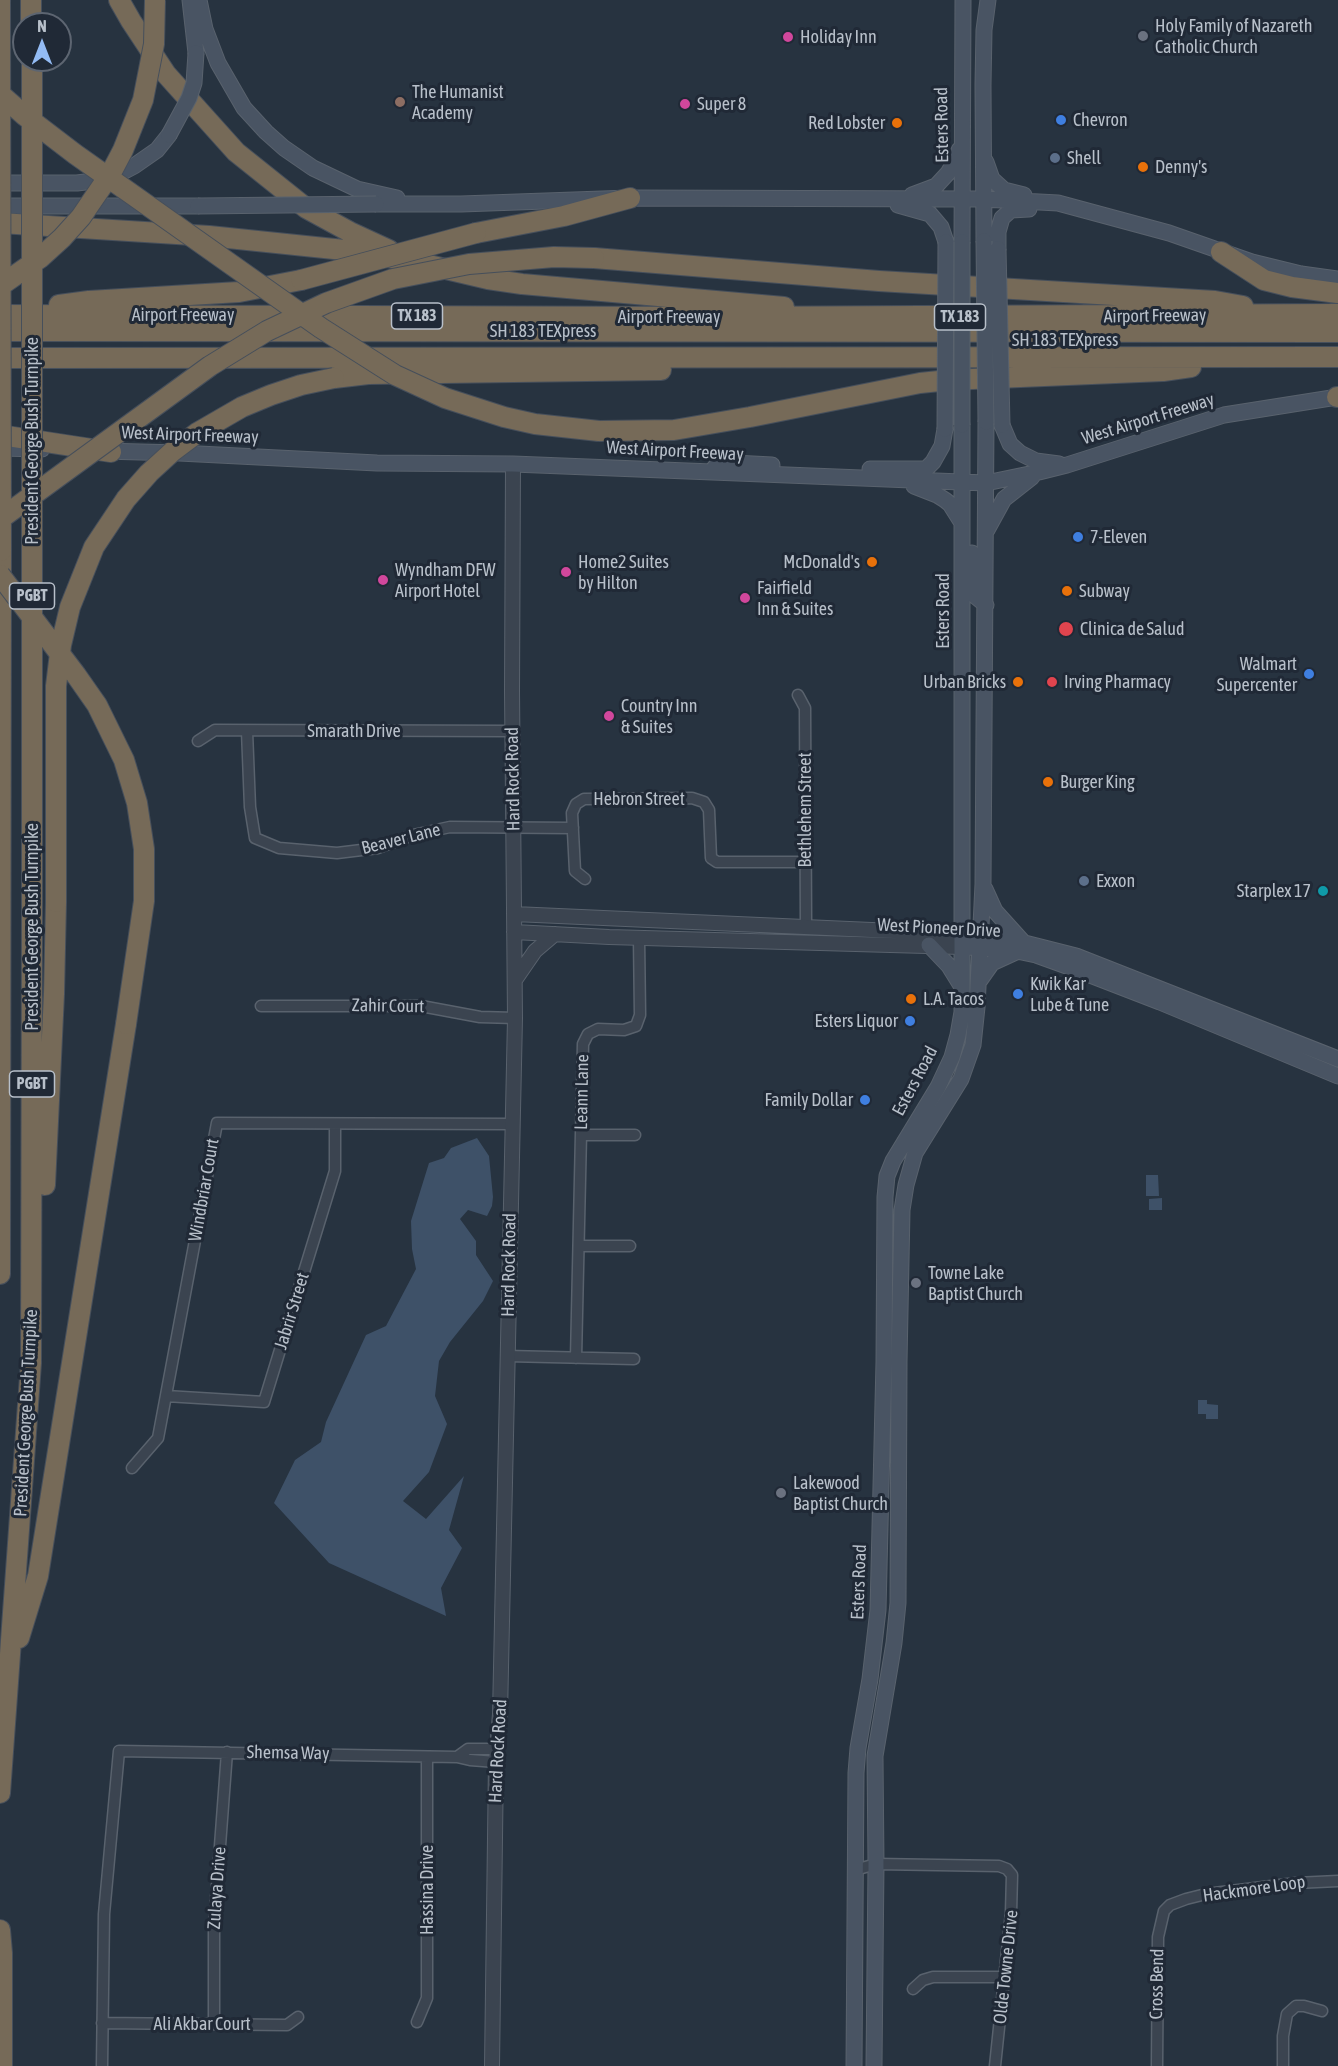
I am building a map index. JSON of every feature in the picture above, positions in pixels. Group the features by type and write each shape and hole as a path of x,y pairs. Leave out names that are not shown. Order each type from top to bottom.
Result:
{"highway":[{"name":"President George Bush Turnpike","path":"0,0 0,1274"},
{"path":"120,0 166,74 236,152 306,208 350,232 416,262"},
{"path":"0,286 40,258 62,238 81,217 111,173 123,150 142,100 154,44 155,0"},
{"name":"President George Bush Turnpike","path":"0,1793 29,1386 32,1265 32,72"},
{"path":"0,94 75,154 321,327 395,375 445,398 504,417 546,426 599,431 674,430 920,383 1163,371 1265,358"},
{"path":"0,314 89,301 239,292 301,280 476,233 564,216 630,198"},
{"path":"0,223 265,241 344,250 416,262 488,279 522,284 775,305 833,316"},
{"path":"1221,252 1264,280 1292,287 1338,293"},
{"path":"0,519 210,366 267,331 326,303 393,279 469,264 544,257 594,258 879,281 1215,301 1283,314"},
{"name":"Airport Freeway","path":"0,314 833,316 1338,314"},
{"name":"SH 183 TEXpress","path":"0,331 1338,332"},
{"name":"SH 183 TEXpress","path":"0,342 1338,340"},
{"path":"32,1265 46,1175 55,975 56,686 61,645 70,607 94,547 126,499 149,473 196,433 242,407 271,395 301,385 334,378 368,374 723,369 802,356"},
{"name":"TX 183","path":"0,358 1338,357"},
{"path":"0,435 111,452"},
{"path":"0,575 97,705 124,760 137,803 144,849 145,892 38,1576 8,1675"},
{"path":"0,1930 2,2066"}],"main road":[{"path":"0,183 93,181 117,175 157,150 180,117 194,83 196,53 190,0"},
{"path":"199,0 204,29 231,89 244,108 284,148 313,168 357,189 430,205"},
{"name":"Esters Road","path":"874,2066 875,1756 894,1643 898,1603 885,1197 887,1176 893,1161 938,1087 952,1057 958,1035 962,987 963,0"},
{"name":"Esters Road","path":"854,2066 856,1773 878,1610 906,1185 915,1154 961,1079 973,1045 981,941 986,605 984,30 988,0"},
{"path":"898,199 936,186 948,173 958,156 962,129"},
{"path":"984,158 992,179 1004,190 1045,197 1058,203 1169,233 1221,252 1301,274 1338,279"},
{"path":"0,206 430,205 630,198 983,199 1058,203"},
{"path":"698,472 734,463 877,470 926,469 933,462 942,446 945,429 946,242 941,227 930,214 869,199"},
{"path":"1058,203 1035,209 1011,210 1002,218 998,232 1002,425 1010,444 1020,453 1036,461 1066,465"},
{"name":"West Airport Freeway","path":"0,448 179,453 377,463 513,464 986,483 1066,465 1224,415 1338,397"},
{"path":"985,533 1004,499 1039,472"},
{"path":"896,480 937,495 950,504 972,543 975,596 986,605"},
{"path":"962,604 986,605"},
{"path":"962,679 968,696 972,725 976,735 984,741"},
{"path":"962,741 984,741"},
{"path":"978,983 992,963 1020,946 995,911 983,884"},
{"name":"West Pioneer Drive","path":"961,940 1020,946 1076,956 1338,1059"},
{"path":"929,945 949,966 962,987"},
{"name":"West Pioneer Drive","path":"1020,946 1338,1076"},
{"path":"885,1237 901,1237"}],"street":[{"name":"Hard Rock Road","path":"492,2066 497,1755 501,1702 515,1018 512,731 513,464"},
{"name":"Bethlehem Street","path":"798,695 805,708 806,926"},
{"name":"Smarath Drive","path":"198,741 215,730 512,731"},
{"name":"Beaver Lane","path":"247,731 250,807 255,838 279,848 337,853 378,848 413,835 450,827 513,827"},
{"name":"Hebron Street","path":"585,879 575,871 573,828 573,808 584,799 692,798 704,802 709,810 711,858 717,862 804,862"},
{"path":"513,827 573,828"},
{"name":"West Pioneer Drive","path":"514,914 846,928 961,940"},
{"path":"639,938 644,930 713,928 728,922"},
{"path":"783,942 786,937 832,933 846,928"},
{"name":"West Pioneer Drive","path":"514,932 639,938 929,945 961,940"},
{"path":"515,980 535,951 555,934"},
{"name":"Leann Lane","path":"576,1358 583,1044 588,1034 598,1029 624,1030 636,1026 640,1015 639,938"},
{"name":"Zahir Court","path":"261,1006 421,1006 480,1017 515,1018"},
{"name":"Windbriar Court","path":"132,1468 158,1438 217,1123 513,1124"},
{"name":"Jabrir Street","path":"166,1396 264,1402 334,1171 335,1125"},
{"path":"581,1135 635,1135"},
{"path":"579,1246 630,1246"},
{"path":"507,1356 634,1359"},
{"name":"Shemsa Way","path":"102,2024 104,1914 119,1751 457,1756 470,1760 497,1755"},
{"name":"Zulaya Drive","path":"214,2024 214,1926 227,1752"},
{"name":"Hassina Drive","path":"417,2022 428,1998 427,1756"},
{"path":"855,1854 876,1864"},
{"path":"855,1870 876,1864"},
{"name":"Olde Towne Drive","path":"876,1864 999,1866 1012,1875 1013,1891 995,2066"},
{"name":"Hackmore Loop","path":"1170,1905 1206,1894 1296,1883 1338,1881"},
{"name":"Cross Bend","path":"1157,2066 1158,1938 1160,1921 1164,1911 1170,1905"},
{"path":"913,1989 923,1980 933,1977 1004,1977"},
{"path":"1283,2066 1283,2036 1287,2014 1296,2006 1322,2011"},
{"name":"Ali Akbar Court","path":"102,2024 287,2025 298,2017"},
{"path":"102,2024 102,2066"}],"water":[{"path":"477,1138 489,1156 492,1206 487,1216 468,1210 460,1219 476,1241 476,1255 493,1281 483,1301 450,1342 439,1361 435,1396 447,1424 429,1472 403,1501 426,1519 464,1476 449,1530 462,1548 441,1588 446,1616 329,1563 274,1503 295,1460 321,1442 326,1422 366,1335 386,1326 416,1269 412,1249 411,1221 429,1163 444,1158 451,1148"},
{"path":"1146,1175 1158,1175 1159,1196 1146,1196"},
{"path":"1162,1198 1162,1210 1149,1210 1149,1199"},
{"path":"1198,1400 1207,1400 1207,1404 1218,1405 1218,1419 1206,1419 1206,1414 1198,1414"}],"place":[{"name":"Holy Family of Nazareth Catholic Church","path":"1143,36"},
{"name":"Holiday Inn","path":"788,37"},
{"name":"The Humanist Academy","path":"400,102"},
{"name":"Super 8","path":"685,104"},
{"name":"Chevron","path":"1061,120"},
{"name":"Red Lobster","path":"897,123"},
{"name":"Shell","path":"1055,158"},
{"name":"Denny's","path":"1143,167"},
{"name":"7-Eleven","path":"1078,537"},
{"name":"McDonald's","path":"872,562"},
{"name":"Home2 Suites by Hilton","path":"566,572"},
{"name":"Wyndham DFW Airport Hotel","path":"383,580"},
{"name":"Subway","path":"1067,591"},
{"name":"Fairfield Inn & Suites","path":"745,598"},
{"name":"Clinica de Salud","path":"1066,629"},
{"name":"Walmart Supercenter","path":"1309,674"},
{"name":"Urban Bricks","path":"1018,682"},
{"name":"Irving Pharmacy","path":"1052,682"},
{"name":"Country Inn & Suites","path":"609,716"},
{"name":"Burger King","path":"1048,782"},
{"name":"Exxon","path":"1084,881"},
{"name":"Starplex 17","path":"1323,891"},
{"name":"Kwik Kar Lube & Tune","path":"1018,994"},
{"name":"L.A. Tacos","path":"911,999"},
{"name":"Esters Liquor","path":"910,1021"},
{"name":"Family Dollar","path":"865,1100"},
{"name":"Towne Lake Baptist Church","path":"916,1283"},
{"name":"Lakewood Baptist Church","path":"781,1493"}]}
